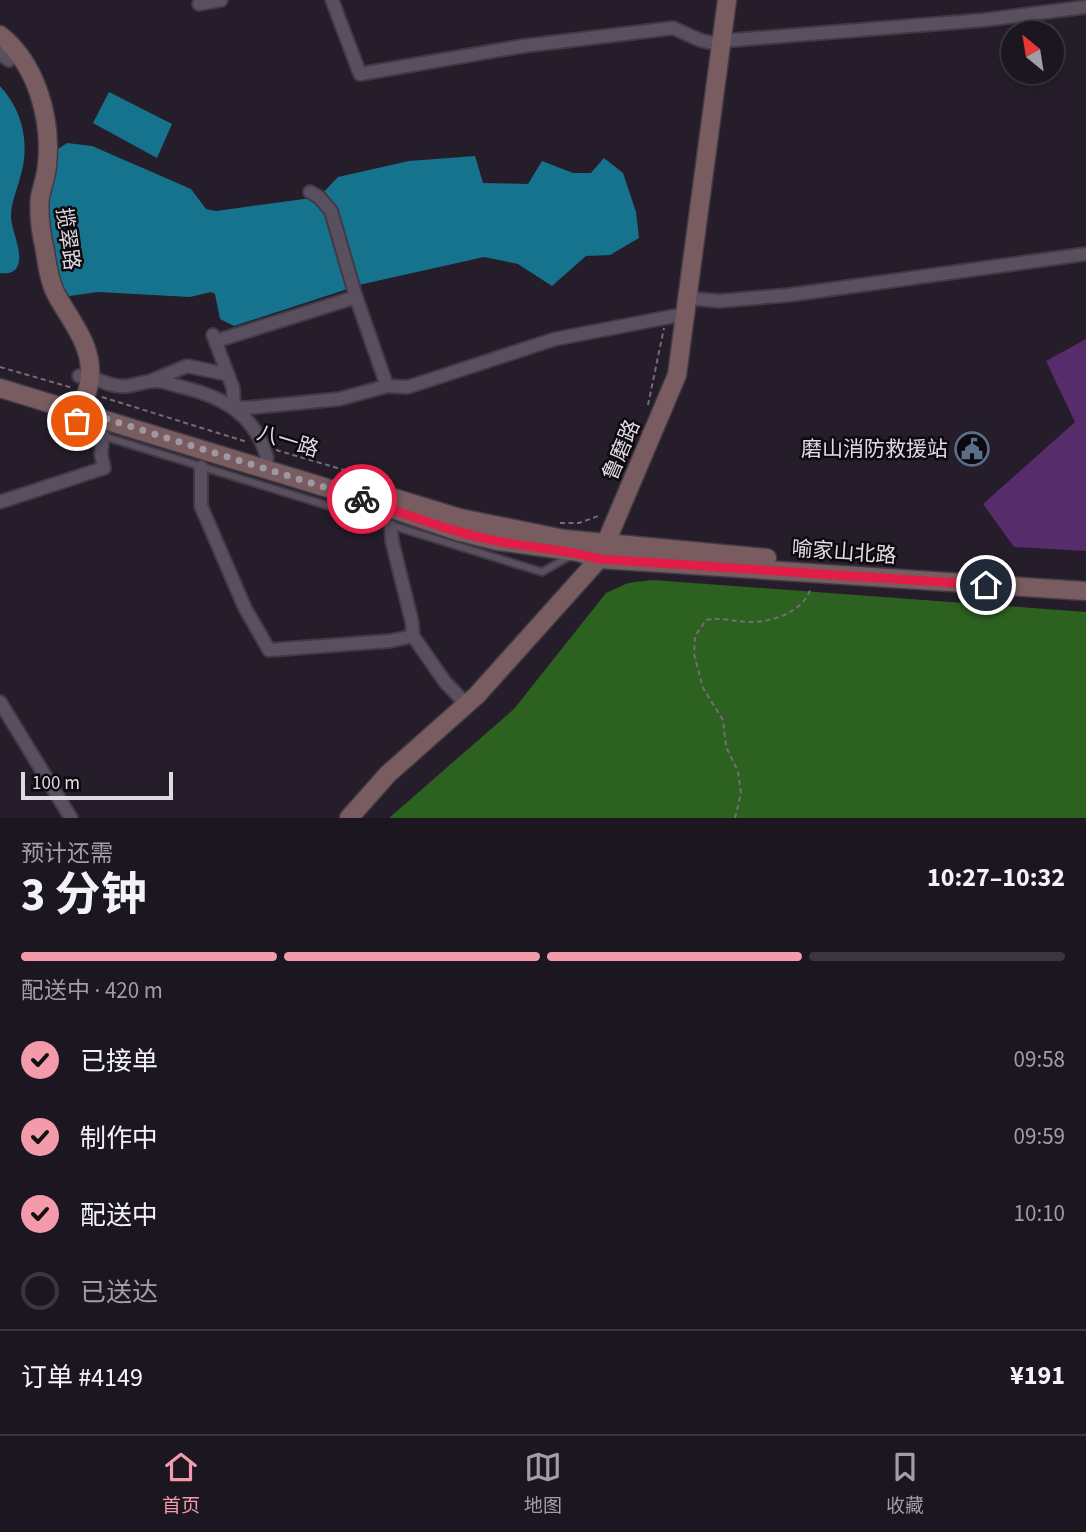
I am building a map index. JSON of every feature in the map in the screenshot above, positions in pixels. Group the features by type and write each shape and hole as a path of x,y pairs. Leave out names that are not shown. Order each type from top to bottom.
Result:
{"main road":[{"name":"鲁磨路","path":"349,818 387,774 467,705 602,551 677,375 727,0"},
{"name":"揽翠路","path":"0,34 9,53 33,78 48,139 47,168 39,207 47,261 55,291 81,336 84,391"},
{"name":"八一路","path":"0,377 58,395"},
{"name":"八一路","path":"0,388 58,395 84,391 460,518 564,539 602,551"},
{"name":"八一路","path":"84,391 360,498 457,531 497,541 578,552 602,551"},
{"name":"喻家山北路","path":"602,551 811,572 1086,591"},
{"name":"喻家山北路","path":"602,551 1086,582"}],"street":[{"path":"199,4 221,0"},
{"path":"332,0 360,74 523,46 673,28 700,40 721,43 984,20 1086,7"},
{"path":"310,192 319,197 331,211 356,297 387,386"},
{"path":"233,407 338,399 387,386 408,387 555,339 666,318 686,306 789,295 1086,254"},
{"path":"233,407 233,388 215,338 356,297"},
{"path":"0,502 104,468 101,454 103,436 75,426 84,391 105,383 120,386 140,385 187,366 226,374"},
{"path":"151,381 193,390 233,407 253,425 266,453"},
{"path":"201,467 201,506 245,608 269,650 390,641 413,636"},
{"path":"391,527 413,636 445,682 467,705"},
{"path":"0,702 71,818"}],"lane":[{"path":"103,436 542,572 578,552"}],"path":[{"path":"649,405 666,318"},
{"path":"0,367 58,395 84,391 266,453 392,484"},
{"path":"553,524 592,520 607,511"},
{"path":"735,818 741,793 738,771 726,747 723,720 703,688 694,654 695,636 706,620 719,617 752,622 782,617 803,603 810,591 811,572"}],"green space":[{"path":"652,580 1086,612 1086,818 389,818 514,709 606,593 628,583"}],"water":[{"path":"0,86 20,118 24,142 23,166 11,216 19,259 15,270 6,273 0,273"},
{"path":"109,92 172,124 157,158 93,123"},
{"path":"67,143 92,146 191,189 206,209 216,211 319,197 338,177 409,161 475,156 483,183 528,184 542,161 573,173 591,173 604,158 623,173 636,212 639,238 610,255 586,256 552,286 518,264 484,257 363,284 234,326 220,319 215,294 211,292 190,297 98,292 69,296 58,277 46,213 55,155 58,149"}],"building":[{"path":"1086,339 1086,551 1014,547 983,504 1075,422 1046,361"}],"way so far":[{"path":"77,421 81,411 362,499"}],"place":[{"name":"磨山消防救援站","path":"972,449"}],"route":[{"path":"362,499 457,531 497,541 578,552 599,559 986,585"}]}
